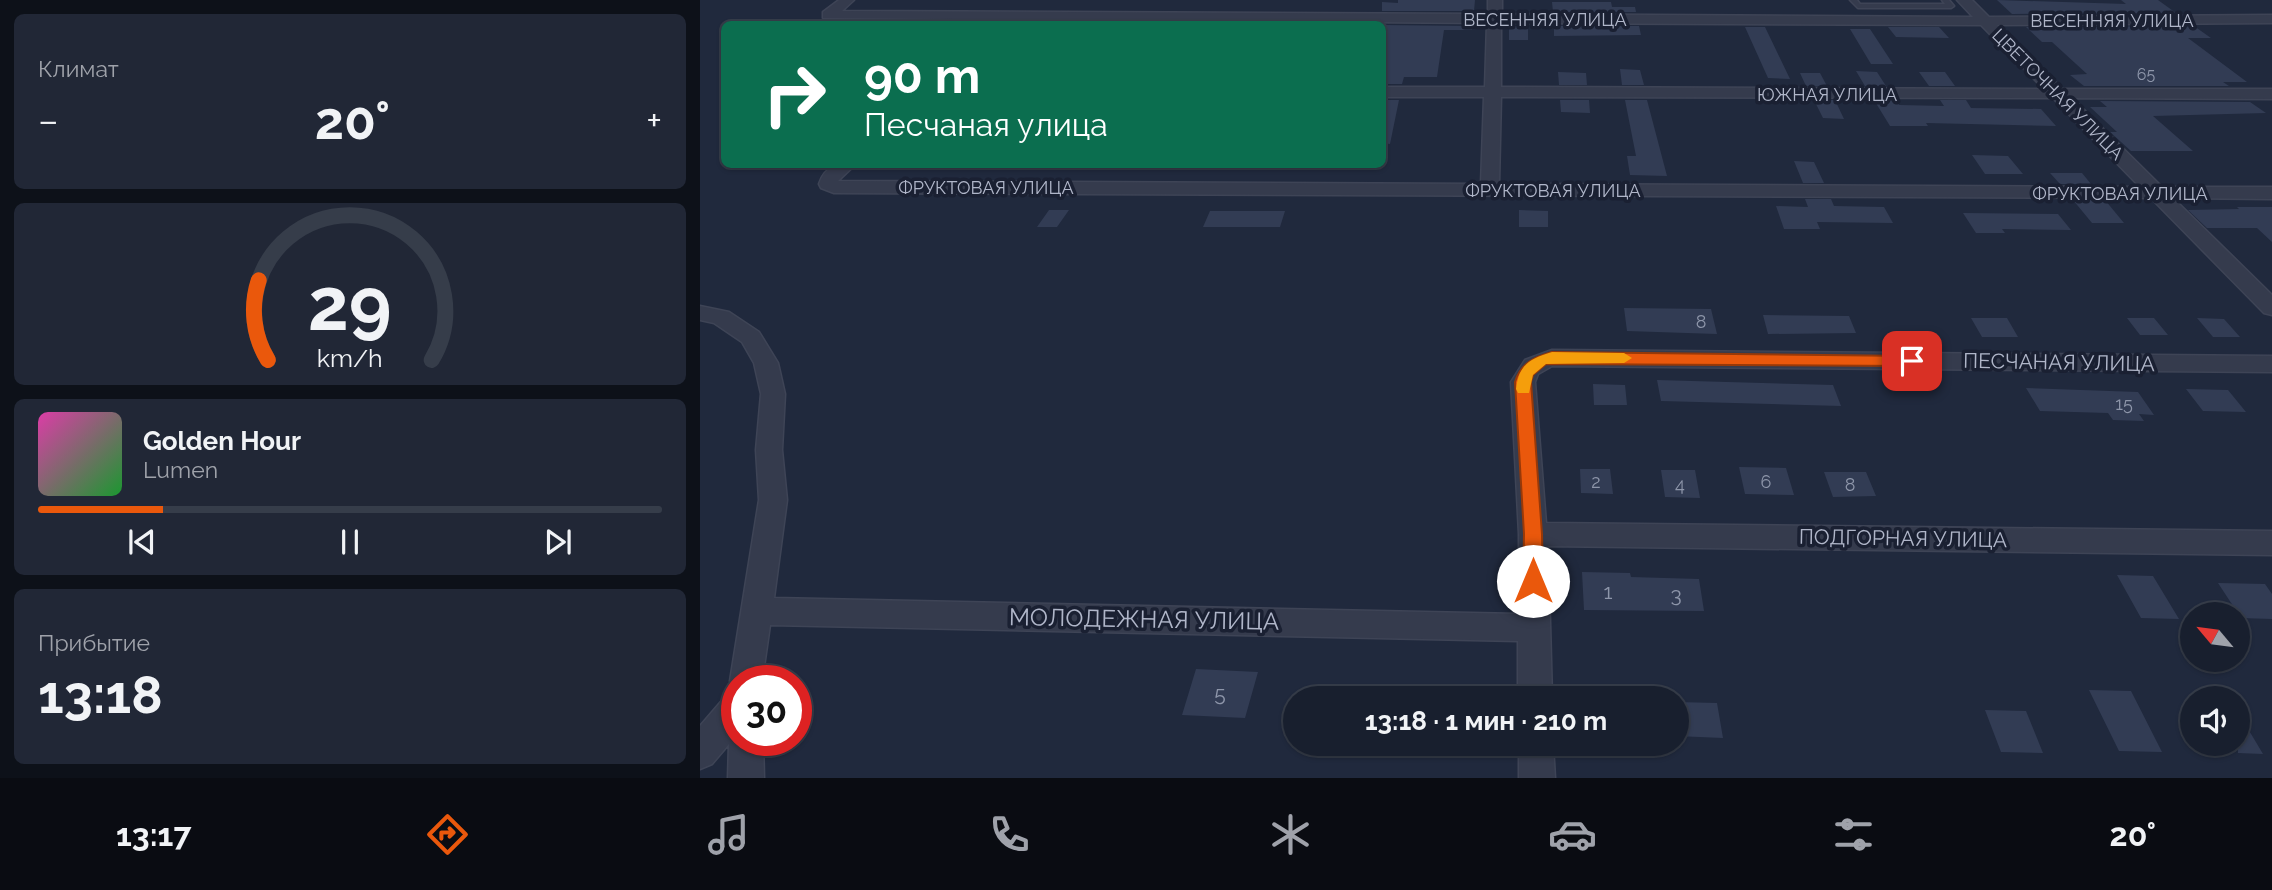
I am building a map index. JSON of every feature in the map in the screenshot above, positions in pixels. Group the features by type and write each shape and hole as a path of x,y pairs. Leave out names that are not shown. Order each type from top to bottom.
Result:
{"street":[{"name":"ВЕСЕННЯЯ УЛИЦА","path":"847,0 828,15 998,21 2272,19"},
{"path":"998,21 1020,0"},
{"path":"1490,190 1495,0"},
{"name":"ЦВЕТОЧНАЯ УЛИЦА","path":"1964,0 2272,308"},
{"name":"ЮЖНАЯ УЛИЦА","path":"1386,92 2061,96 2272,94"},
{"name":"ФРУКТОВАЯ УЛИЦА","path":"842,168 830,178 828,184 834,187 2272,193"},
{"path":"700,313 721,317 751,337 766,363 773,394 769,450 774,500 748,665"},
{"name":"ПЕСЧАНАЯ УЛИЦА","path":"1533,534 1523,382 1531,366 1552,358 2272,364"},
{"path":"1533,534 1535,686"},
{"name":"ПОДГОРНАЯ УЛИЦА","path":"1533,534 2272,543"},
{"name":"МОЛОДЕЖНАЯ УЛИЦА","path":"755,611 1533,628"},
{"path":"700,752 721,727"},
{"path":"746,756 746,778"},
{"path":"1536,756 1537,778"}],"lane":[{"path":"1853,0 1858,6 1951,6 1945,0"}],"building":[{"path":"1398,0 1475,0 1474,11 1382,11 1382,2 1398,3"},
{"path":"1997,0 2126,4 2121,0 2158,0 2176,13 2012,14"},
{"path":"1552,2 1611,2 1612,7 1635,7 1636,12 1553,12"},
{"path":"1386,25 1473,26 1472,30 1444,30 1437,77 1404,77 1402,84 1386,84"},
{"path":"1509,26 1528,26 1528,40 1509,40"},
{"path":"1554,26 1639,26 1641,35 1554,36"},
{"path":"2194,26 2211,38 2188,38 2247,82 2223,82 2229,86 2084,86 2070,75 2087,74 2052,42 2042,42 2026,27"},
{"path":"1745,27 1765,27 1790,79 1768,78"},
{"path":"1888,27 1939,27 1949,38 1896,37"},
{"path":"1850,29 1870,29 1893,64 1871,64"},
{"path":"1620,69 1640,70 1644,85 1622,85"},
{"path":"1856,71 1877,72 1886,86 1865,86"},
{"path":"1558,72 1586,73 1587,85 1559,85"},
{"path":"1919,72 1945,72 1955,86 1929,86"},
{"path":"1800,73 1820,73 1827,86 1806,86"},
{"path":"1386,100 1399,100 1390,144 1386,144"},
{"path":"1560,100 1589,100 1590,113 1561,112"},
{"path":"1625,100 1647,100 1667,176 1630,175 1627,156 1636,156"},
{"path":"1814,100 1835,100 1844,119 1823,118"},
{"path":"1874,100 1896,100 1899,105 1944,106 1940,100 1966,100 1971,108 2041,109 2056,126 1926,123 1928,126 1890,126"},
{"path":"2100,101 2250,102 2266,113 2153,116 2193,151 2131,151 2110,132 2117,132 2090,107 2107,107"},
{"path":"1972,155 2008,156 2023,174 1985,174"},
{"path":"1794,161 1814,162 1824,183 1803,183"},
{"path":"2050,173 2082,173 2091,184 2060,184"},
{"path":"1805,199 1831,199 1834,206 1884,207 1893,223 1817,222 1820,229 1784,229 1776,206 1808,207"},
{"path":"2073,200 2105,200 2124,223 2092,223"},
{"path":"2237,207 2272,207 2272,242 2257,228 2207,228 2188,210 2239,209"},
{"path":"1049,210 1069,210 1057,227 1037,227"},
{"path":"1519,210 1548,211 1548,227 1519,227"},
{"path":"1210,211 1285,211 1280,227 1203,227"},
{"path":"1963,213 2058,214 2071,230 2002,229 2005,233 1976,233"},
{"path":"1624,308 1711,309 1717,334 1627,331"},
{"path":"1763,315 1849,316 1856,333 1768,334"},
{"path":"1971,318 2007,318 2018,337 1982,337"},
{"path":"2127,318 2154,318 2168,335 2140,335"},
{"path":"2197,318 2224,319 2240,337 2213,337"},
{"path":"1657,380 1833,385 1841,406 1661,401"},
{"path":"1593,384 1625,385 1627,405 1594,405"},
{"path":"2026,388 2138,392 2154,415 2139,414 2144,421 2113,420 2108,413 2040,411"},
{"path":"2186,389 2228,390 2246,412 2203,411"},
{"path":"1739,467 1786,468 1794,495 1745,494"},
{"path":"1580,469 1610,469 1613,494 1581,493"},
{"path":"1661,470 1695,470 1700,498 1665,497"},
{"path":"1824,472 1866,472 1876,496 1833,497"},
{"path":"1582,572 1699,579 1704,611 1584,610"},
{"path":"2117,575 2153,576 2179,619 2141,618"},
{"path":"2218,583 2265,584 2272,594 2272,619 2250,618 2250,602 2230,602"},
{"path":"1196,669 1258,672 1245,718 1182,715"},
{"path":"2089,690 2131,691 2162,752 2119,751"},
{"path":"1689,702 1717,703 1723,738 1689,737"},
{"path":"1985,710 2026,711 2043,753 2001,752"},
{"path":"2250,732 2263,754 2250,753"}],"slow traffic":[{"path":"1523,389 1525,373 1541,360 1624,358"}],"route":[{"path":"1533,581 1533,534 1523,382 1525,373 1541,360 1912,361"}]}
